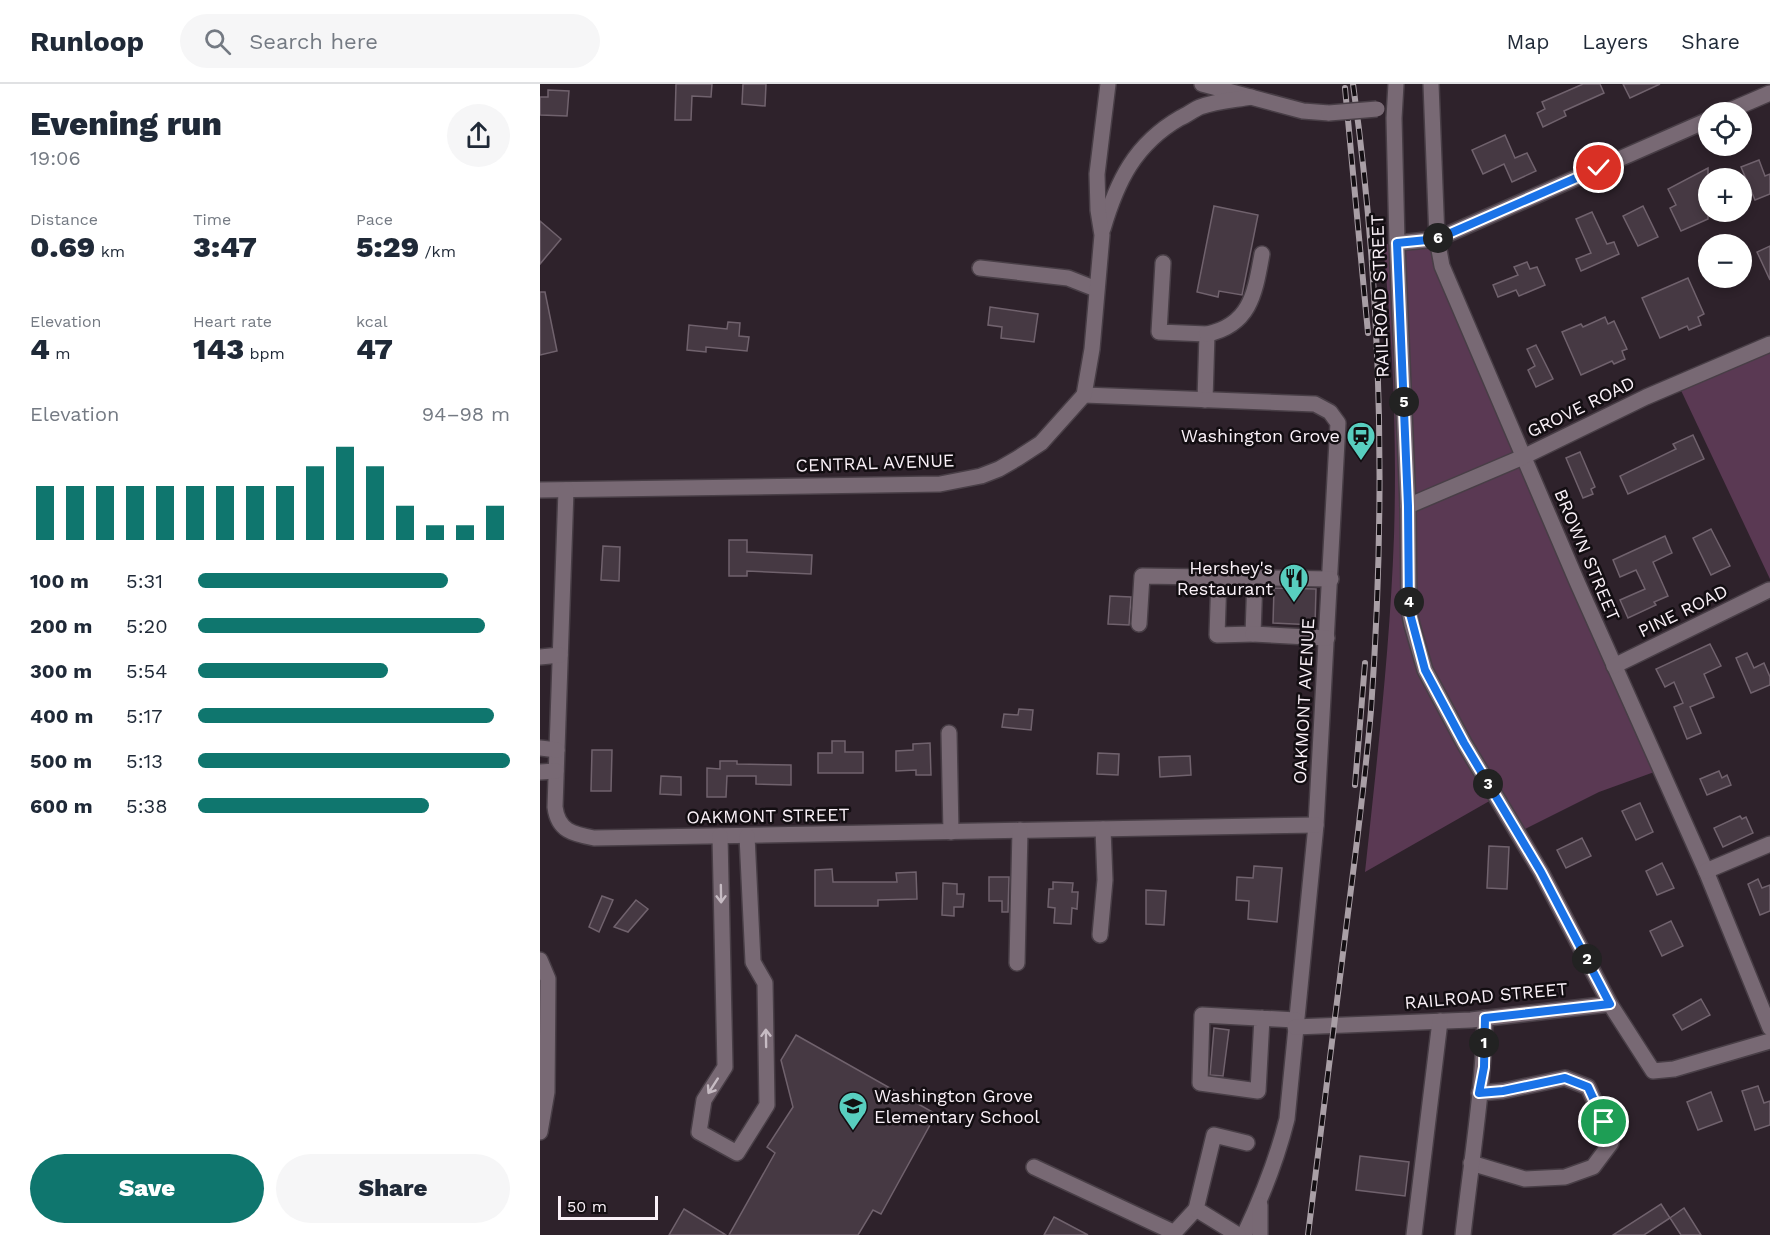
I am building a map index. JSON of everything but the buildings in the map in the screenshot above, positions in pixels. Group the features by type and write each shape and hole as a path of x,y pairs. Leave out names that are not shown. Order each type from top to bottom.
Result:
{"street":[{"path":"1102,235 1098,210 1097,174 1108,84"},
{"path":"1202,84 1303,111 1329,113 1394,107"},
{"name":"RAILROAD STREET","path":"1262,1018 1258,1091 1200,1083 1202,1015 1262,1018 1296,1024 1440,1021 1610,1004 1541,872 1464,743 1425,670 1409,610 1408,506 1397,243 1394,107 1396,84"},
{"name":"BROWN STREET","path":"1431,84 1437,239 1442,266 1614,666 1706,871 1770,1028"},
{"path":"1749,102 1770,93"},
{"path":"1084,395 1092,349 1102,235 1113,196 1127,168 1149,140 1173,122 1200,107 1251,97"},
{"path":"1397,243 1437,239 1698,124"},
{"path":"1163,263 1159,332 1207,334 1224,331 1237,322 1246,310 1255,292 1262,254"},
{"path":"980,268 1068,278 1096,290"},
{"path":"1205,400 1207,334"},
{"name":"GROVE ROAD","path":"1408,506 1523,457 1646,398 1770,344"},
{"name":"OAKMONT AVENUE","path":"1084,395 1315,404 1330,411 1338,423 1316,825 1287,1119 1260,1203 1244,1235"},
{"name":"CENTRAL AVENUE","path":"540,490 940,484 981,476 1018,458 1041,443 1084,395"},
{"path":"540,816 556,817 566,490"},
{"path":"1139,624 1142,576 1331,579"},
{"path":"1219,577 1217,635 1253,634 1327,638"},
{"path":"1253,634 1255,577"},
{"name":"PINE ROAD","path":"1614,666 1769,590"},
{"path":"540,657 560,655"},
{"path":"950,733 951,832"},
{"path":"540,748 557,750"},
{"path":"540,772 556,771"},
{"name":"OAKMONT STREET","path":"556,817 573,834 594,838 1316,825"},
{"path":"1100,935 1105,880 1103,829"},
{"path":"1017,963 1020,830"},
{"path":"720,836 725,1067 704,1100 699,1132 737,1153 767,1105 765,983 753,962 747,836"},
{"path":"1706,871 1770,844"},
{"path":"540,960 548,979 547,1092 541,1127"},
{"path":"1610,1004 1653,1071 1674,1069 1770,1041"},
{"path":"1462,1235 1484,1067 1485,1018"},
{"path":"1414,1235 1440,1021"},
{"path":"1471,1163 1525,1179 1565,1177 1593,1167 1611,1143 1588,1087 1565,1078 1503,1091 1479,1093"},
{"path":"1034,1167 1173,1234 1196,1209 1214,1135 1246,1143"},
{"path":"1260,1203 1260,1235"},
{"path":"1196,1209 1238,1235"}],"shaded area":[{"path":"1383,244 1431,245 1657,771 1599,792 1523,830 1500,795 1365,872 1386,662 1394,536 1393,390"},
{"path":"1770,345 1770,579 1678,384"}],"railway":[{"path":"1308,1235 1363,792 1376,632 1380,475 1375,318 1363,162 1353,84"},
{"path":"1345,88 1368,333"},
{"path":"1355,785 1365,663"}],"place":[{"name":"Washington Grove","path":"1361,462"},
{"name":"Hershey's Restaurant","path":"1294,604"},
{"name":"Washington Grove Elementary School","path":"853,1132"}],"route":[{"path":"1599,168 1437,239 1397,243 1408,506 1409,610 1412,625 1425,670 1464,743 1541,872 1610,1004 1485,1018 1484,1067 1479,1093 1503,1091 1565,1078 1588,1087 1604,1122"}]}
